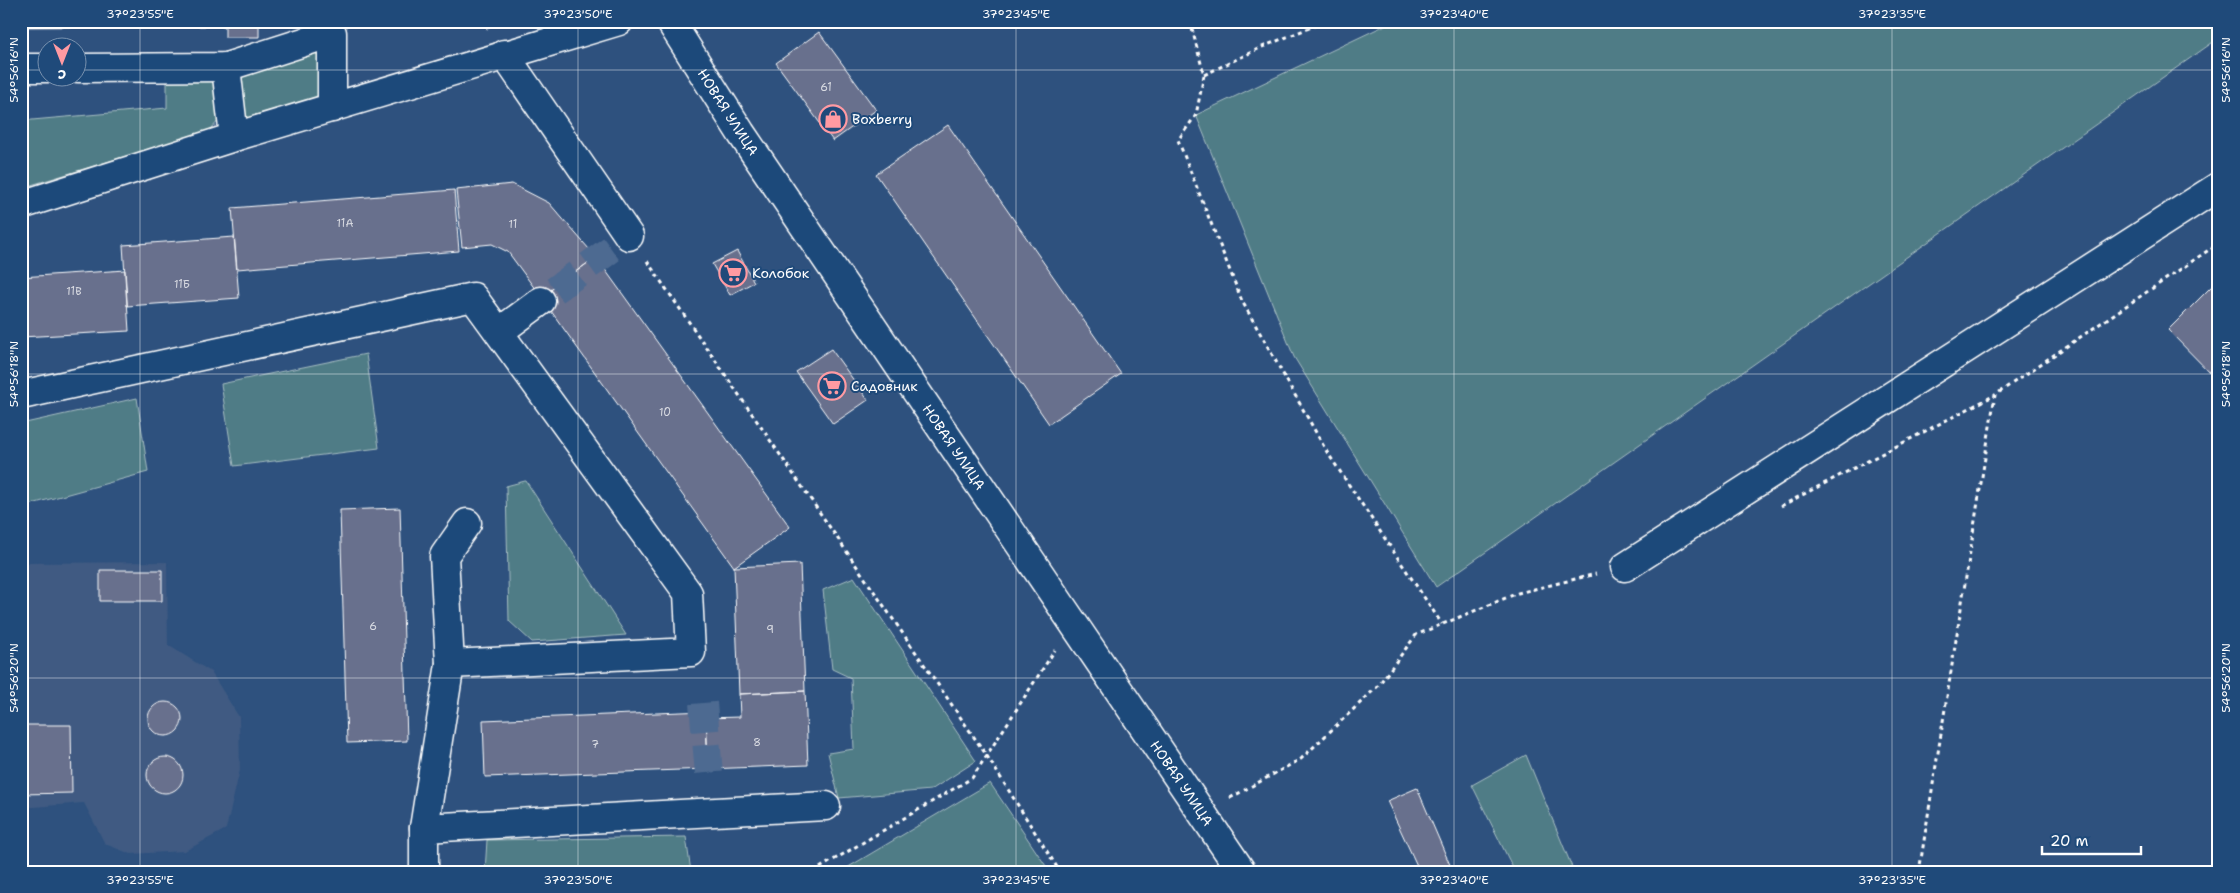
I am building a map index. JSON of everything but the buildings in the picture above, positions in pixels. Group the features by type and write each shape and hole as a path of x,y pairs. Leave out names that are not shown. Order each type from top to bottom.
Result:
{"street":[{"path":"21,205 234,137 504,54 619,21"},
{"name":"НОВАЯ УЛИЦА","path":"670,21 746,142 1242,872"},
{"path":"88,68 226,67 332,27 332,108"},
{"path":"504,54 629,236"},
{"path":"226,67 234,137"},
{"path":"21,68 38,68"},
{"path":"1625,567 2219,186"},
{"path":"21,395 474,296 688,593 691,652 450,664"},
{"path":"499,332 541,301"},
{"path":"424,872 424,828 450,664 444,556 468,523"},
{"path":"424,828 826,806"}],"path":[{"path":"483,21 504,54"},
{"path":"1190,21 1204,75 1196,115 1178,140 1242,301 1327,452 1442,624"},
{"path":"1204,75 1260,48 1326,21"},
{"path":"629,236 987,756 1060,872"},
{"path":"1919,872 1995,395 2219,243"},
{"path":"813,872 972,778 1072,624"},
{"path":"1203,813 1301,760 1377,687 1416,635"}],"shaded area":[{"path":"167,562 168,645 211,672 239,717 240,770 226,829 185,851 131,854 105,844 84,803 21,808 21,563"}],"green space":[{"path":"1394,21 2219,21 2219,38 1436,587 1294,357 1196,115"},
{"path":"318,43 325,95 242,121 234,74"},
{"path":"216,78 223,116 209,131 21,188 21,121 167,108 167,80"},
{"path":"366,354 379,448 234,466 221,384"},
{"path":"137,398 148,472 21,507 21,424"},
{"path":"526,481 626,635 532,642 509,621 506,486"},
{"path":"854,577 976,761 931,790 839,798 828,753 854,749 851,678 832,669 823,590"},
{"path":"1526,755 1574,872 1515,872 1472,785"},
{"path":"990,783 1050,872 840,872"},
{"path":"686,837 691,872 485,872 487,840"}],"tunnel":[{"path":"521,315 629,236"},
{"path":"703,703 709,774"}],"place":[{"name":"Boxberry","path":"833,119"},
{"name":"Колобок","path":"733,273"},
{"name":"Садовник","path":"832,386"}]}
